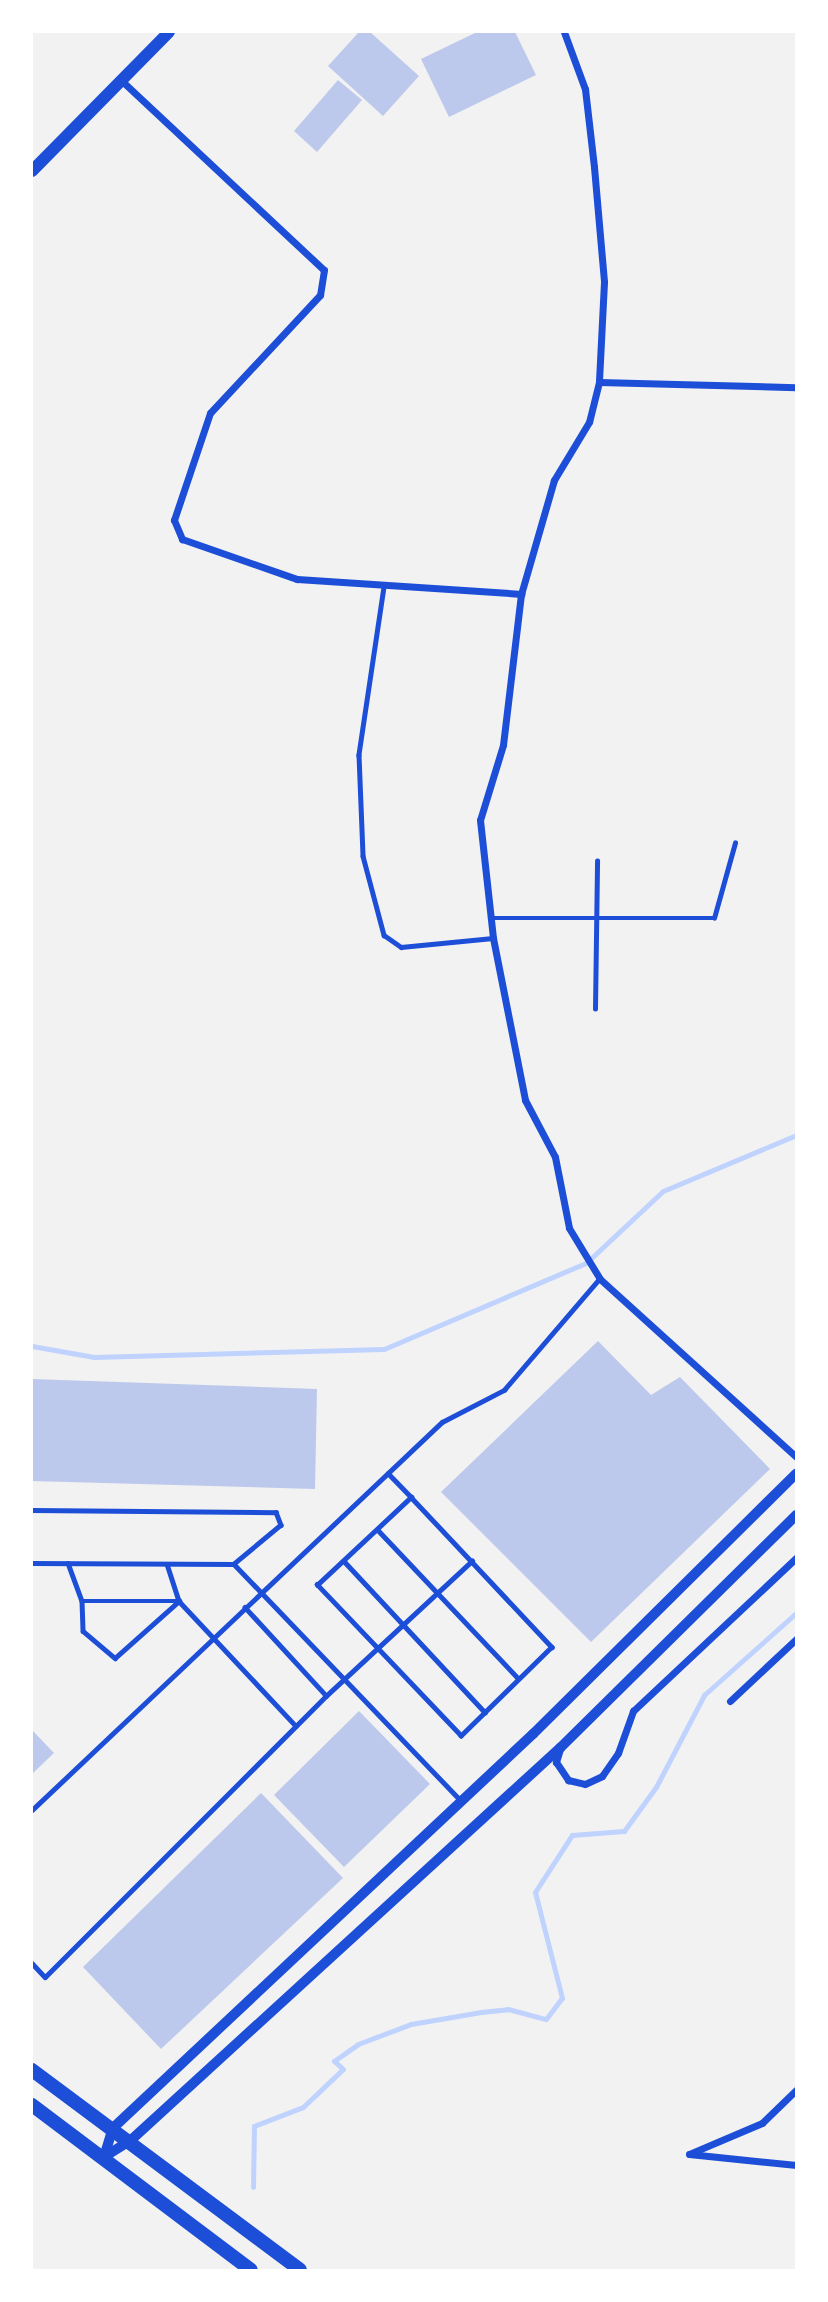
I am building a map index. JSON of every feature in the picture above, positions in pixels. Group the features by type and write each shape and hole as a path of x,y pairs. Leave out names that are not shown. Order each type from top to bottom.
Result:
{"highway":[{"path":"32,2070 300,2270"},
{"path":"32,2105 251,2270"}],"main road":[{"path":"32,172 169,32"}],"street":[{"path":"564,32 585,89 594,167 604,282 599,382 589,422 554,480 521,594 503,745 480,820 493,938 525,1100 555,1157 569,1228 600,1279 796,1457"},
{"path":"123,82 324,271 320,295 210,413 174,520 182,539 297,579 384,587 521,594"},
{"path":"599,382 796,387"},
{"path":"104,2157 113,2128 461,1802 796,1474"},
{"path":"104,2157 130,2141 560,1748 796,1515"},
{"path":"560,1748 556,1762 568,1780 585,1784 602,1776 618,1753 633,1711 796,1558"},
{"path":"730,1701 796,1639"},
{"path":"796,2090 762,2123 689,2154 796,2165"}],"lane":[{"path":"384,587 359,755 363,856 384,934 401,947 493,938"},
{"path":"492,918 714,918 735,843"},
{"path":"595,1009 592,916 597,861"},
{"path":"32,1810 442,1422 504,1390 600,1279"},
{"path":"388,1473 411,1497 472,1561 552,1647 461,1736 317,1585 411,1497"},
{"path":"32,1510 276,1513 281,1525 234,1564 32,1563"},
{"path":"378,1530 518,1678"},
{"path":"344,1561 485,1712"},
{"path":"32,1963 45,1976 326,1696 472,1561"},
{"path":"68,1563 82,1601 83,1631 115,1658 179,1601"},
{"path":"167,1564 179,1601 296,1726"},
{"path":"234,1564 461,1802"},
{"path":"82,1601 179,1601"},
{"path":"245,1608 326,1696"}],"building":[{"path":"359,32 370,32 419,76 383,116 328,66"},
{"path":"477,32 515,32 536,75 449,117 421,59"},
{"path":"338,80 362,100 317,152 294,131"},
{"path":"598,1341 651,1395 680,1377 770,1469 591,1642 441,1492"},
{"path":"32,1379 317,1389 315,1489 32,1481"},
{"path":"359,1711 430,1784 344,1867 274,1795"},
{"path":"32,1730 54,1753 32,1774"},
{"path":"261,1793 343,1878 161,2049 83,1967"}],"waterway":[{"path":"32,1346 94,1357 384,1349 586,1263 663,1191 796,1135"},
{"path":"253,2187 254,2126 303,2107 343,2069 334,2061 358,2044 411,2024 481,2012 508,2009 546,2019 562,1998 535,1892 572,1835 624,1831 656,1787 704,1695 796,1613"}]}
